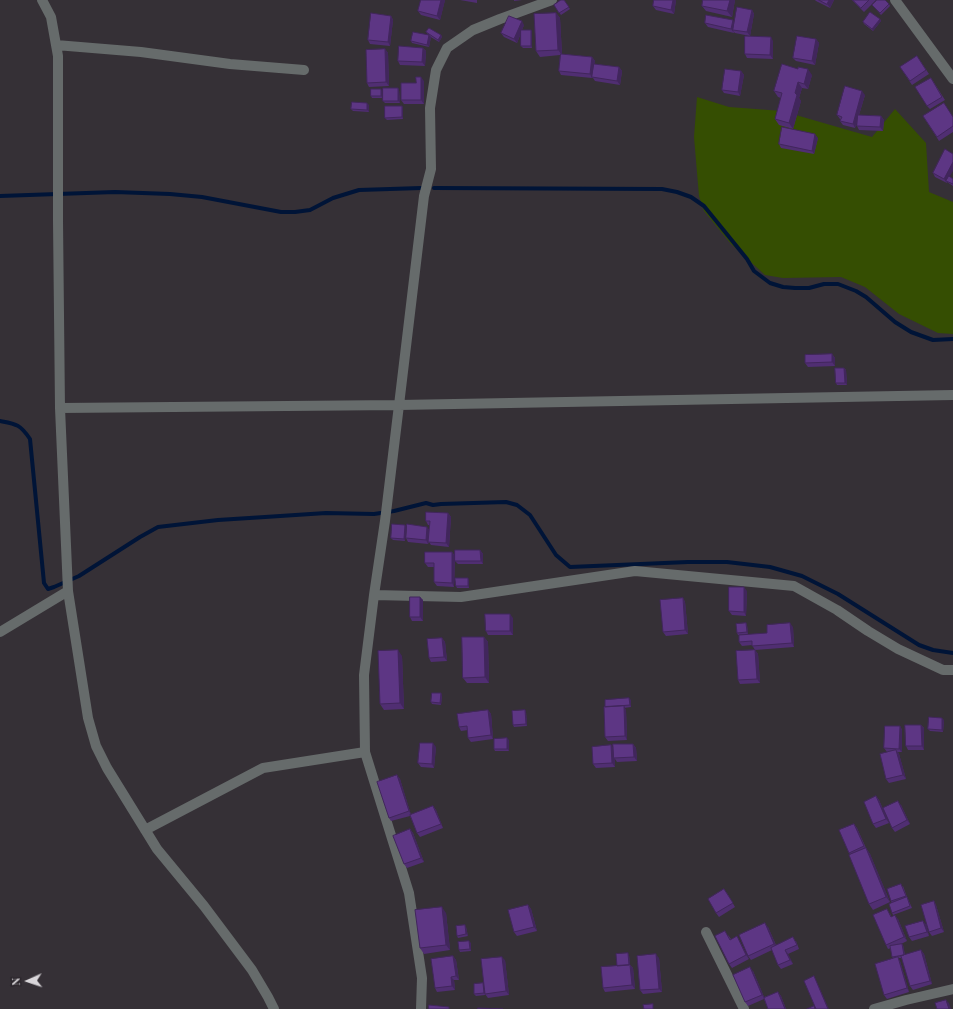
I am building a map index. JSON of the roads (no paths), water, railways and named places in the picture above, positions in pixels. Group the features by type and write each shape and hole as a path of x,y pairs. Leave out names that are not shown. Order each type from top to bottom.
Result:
{"street":[{"path":"42,0 51,17 58,56 60,408 68,591 88,718 96,746 107,768 157,849 204,906 252,970 274,1009"},
{"path":"421,1009 422,978 409,893 365,752 364,675 374,595 386,521 424,196 431,169 430,108 436,70 447,48 473,30 552,0"},
{"path":"895,0 953,79"},
{"path":"56,45 141,52 230,64 304,70"},
{"path":"60,408 399,405 953,395"},
{"path":"374,595 461,597 635,572 794,586 837,610 898,650 943,670 953,670"},
{"path":"0,632 68,591"},
{"path":"146,830 263,768 365,752"},
{"path":"706,932 744,1009"},
{"path":"874,1009 953,989"}],"waterway":[{"path":"0,196 115,192 170,194 202,197 281,212 295,212 310,210 333,198 359,190 421,188"},
{"path":"434,188 662,189 677,192 691,197 704,206 747,259 754,271 770,283 783,287 795,288 809,288 824,284 838,284 856,291 866,297 895,322 911,332 933,340 953,339"},
{"path":"0,421 17,426 23,430 30,439 44,583 48,589 79,576 158,527 218,520 326,513 374,514 394,511 426,503 433,505 506,502 517,505 530,515 556,555 570,567 688,562 727,562 770,567 802,576 838,594 919,645 933,650 953,653"}]}
